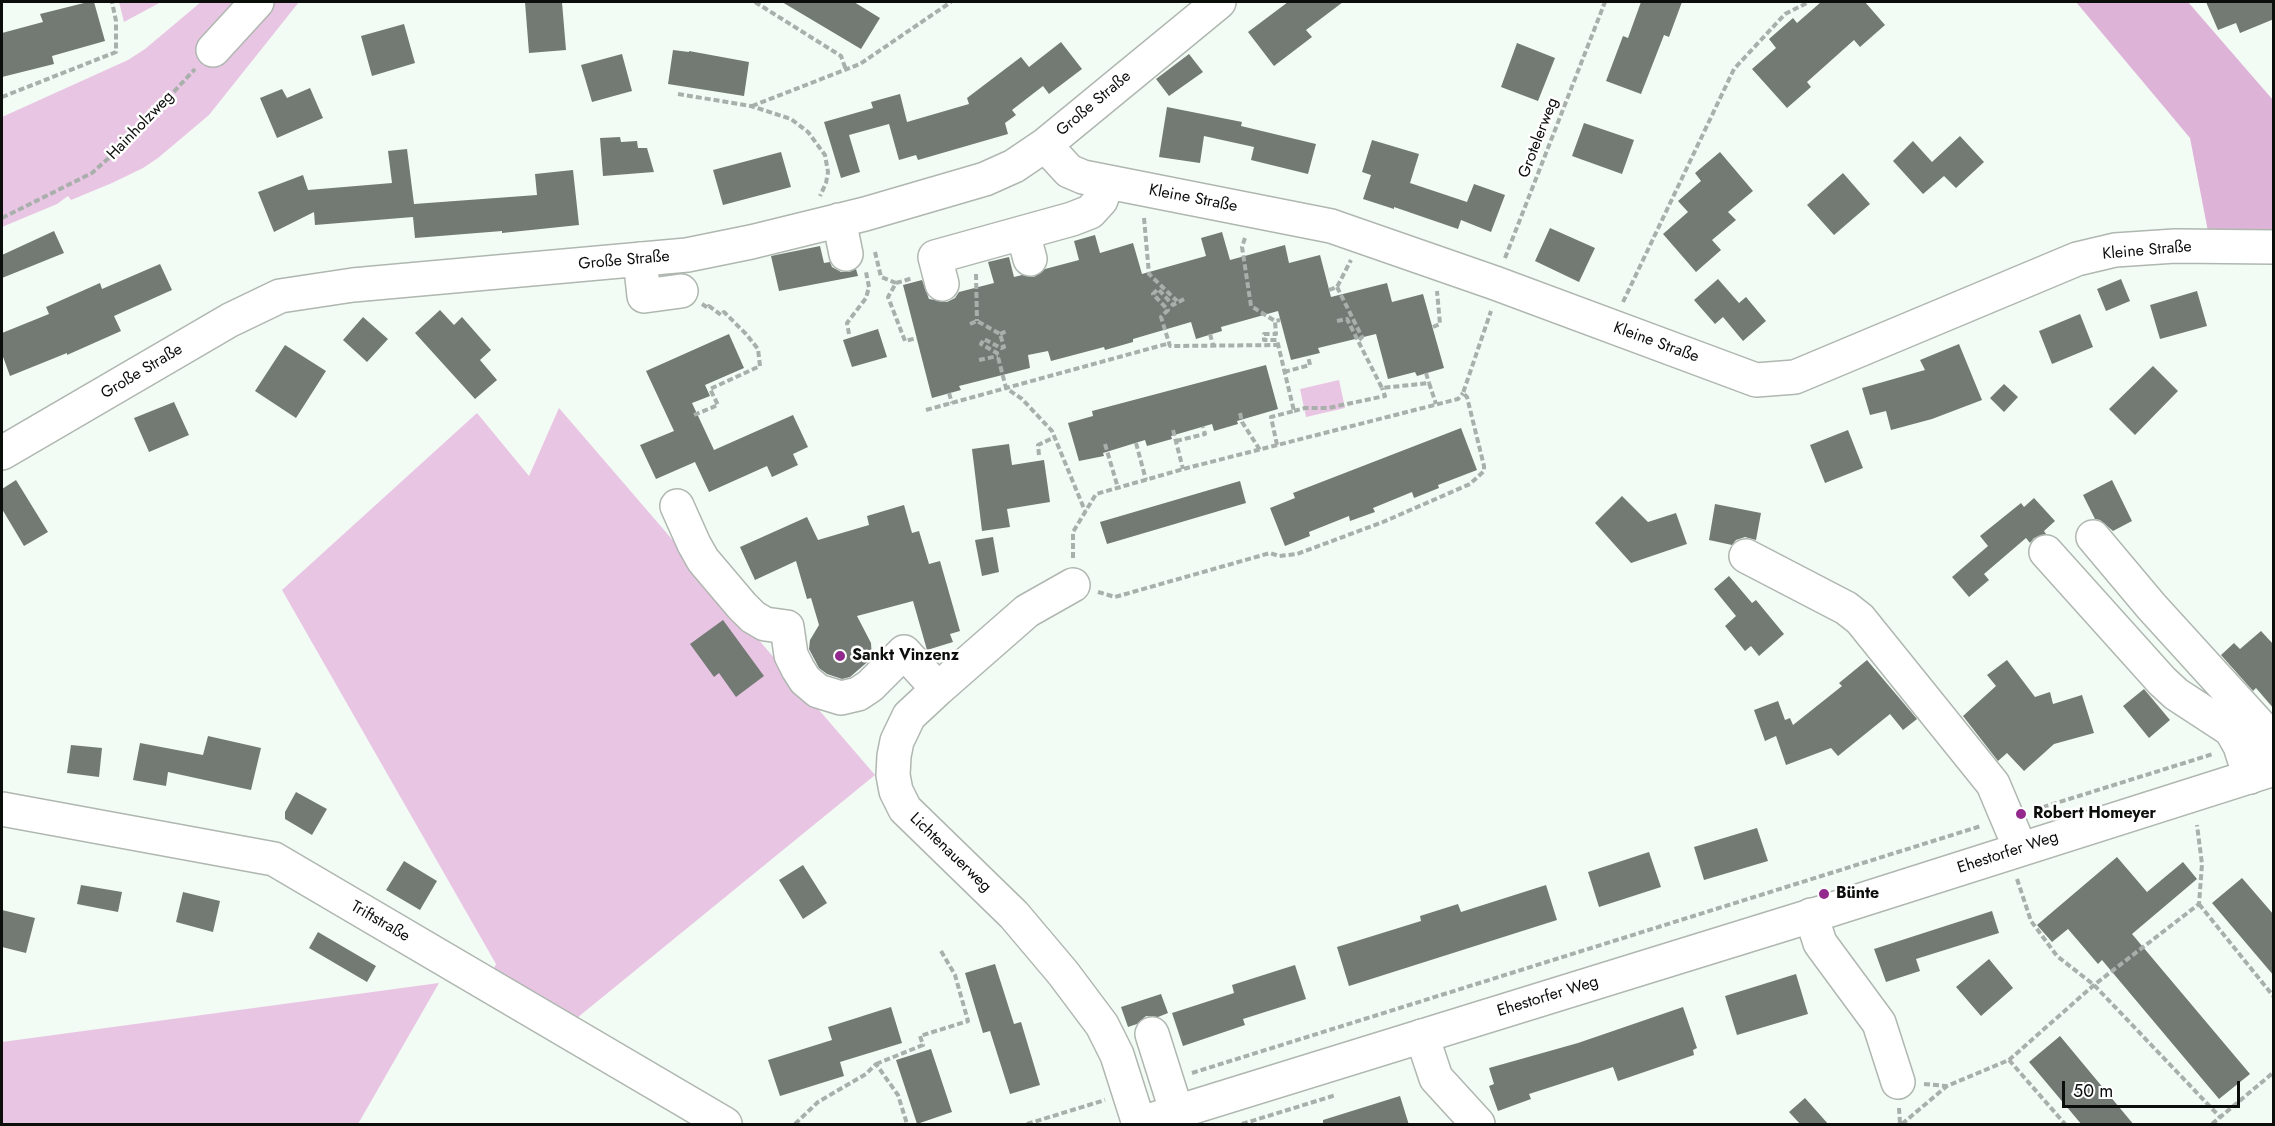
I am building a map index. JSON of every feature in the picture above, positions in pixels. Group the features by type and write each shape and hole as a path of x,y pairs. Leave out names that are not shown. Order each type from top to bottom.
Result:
{"street":[{"path":"213,50 257,2"},
{"name":"Große Straße","path":"2,453 230,320 280,296 353,285 640,259 844,232 1014,166 1045,145 1219,2"},
{"name":"Kleine Straße","path":"1045,145 1069,171 1083,177 1331,226 1435,263 1493,297 1611,327 1756,380 1795,377 2077,259 2115,250 2175,246 2274,248"},
{"path":"942,284 935,257 1026,246 1090,212 1101,200 1107,182"},
{"path":"640,259 644,296 681,291"},
{"path":"677,506 704,560 742,606 753,617 765,624 787,627 791,655 805,680 818,691 841,698 858,694 870,686 904,652 938,689"},
{"path":"2093,537 2151,606 2263,729 2266,769"},
{"path":"2046,552 2162,681 2176,694 2231,730 2240,746 2266,769"},
{"path":"1746,556 1846,608 1860,619 1993,784 2009,818 2018,863"},
{"name":"Lichtenauerweg","path":"1073,585 1027,611 909,716 900,733 893,765 894,783 899,800 912,817 1014,915 1094,1013 1115,1049 1138,1124"},
{"name":"Ehestorfer Weg","path":"1138,1124 1811,915 2018,863 2266,769"},
{"name":"Triftstraße","path":"2,809 274,859 724,1125"},
{"path":"1811,915 1820,943 1879,1023 1898,1082"},
{"path":"1152,1034 1177,1113"},
{"path":"1422,1036 1436,1078 1478,1125"}],"path":[{"path":"2,97 116,52 116,21 112,2"},
{"path":"755,2 841,56 846,70"},
{"path":"751,106 860,64 951,2"},
{"name":"Grotelerweg","path":"1493,297 1605,2"},
{"path":"1611,327 1734,69 1785,14 1809,2"},
{"name":"Hainholzweg","path":"2,218 75,183 99,168 130,139 213,50"},
{"path":"678,94 751,106 791,119 808,132 821,147 827,163 826,183 819,197 881,277 896,283 888,297 905,341 916,338"},
{"path":"1142,189 1149,274 1178,301"},
{"path":"1253,211 1242,247 1249,300 1251,306 1278,321 1275,334 1264,334 1264,340 1277,340 1293,411"},
{"path":"844,232 856,246 869,280 866,298 847,323 849,334"},
{"path":"1329,290 1337,287 1362,237"},
{"path":"1433,327 1440,324 1435,263"},
{"path":"976,271 977,321"},
{"path":"1143,278 1149,274"},
{"path":"1337,287 1362,337 1358,341"},
{"path":"1184,299 1173,305 1158,289 1153,294 1168,310 1161,317 1170,346 1278,345"},
{"path":"681,291 708,308 710,306 721,315 724,312 754,343 760,356 760,366 710,389 718,405 694,415"},
{"path":"1149,298 1155,296"},
{"path":"1073,532 1096,495 1183,469 1458,399 1463,393 1476,356 1493,297"},
{"path":"1242,301 1249,300"},
{"path":"1277,445 1271,417 1305,408 1328,408 1385,396 1347,319 1337,321"},
{"path":"970,324 977,321"},
{"path":"977,321 1000,334 1004,347 1001,348 984,339 981,344 997,353 1006,388 1022,399 1052,430 1085,512"},
{"path":"1000,334 1007,331"},
{"path":"1210,334 1214,346"},
{"path":"926,410 1170,343"},
{"path":"979,360 998,356"},
{"path":"1284,372 1310,365 1308,356"},
{"path":"1426,373 1436,404"},
{"path":"1382,388 1429,383"},
{"path":"949,393 952,403"},
{"path":"1073,585 1115,597 1270,553 1279,556 1297,554 1383,522 1470,484 1484,471 1484,466 1467,397 1463,393"},
{"path":"1240,413 1242,422 1260,450"},
{"path":"1176,441 1205,434 1203,427"},
{"path":"1173,430 1183,469"},
{"path":"1039,455 1038,445 1055,437"},
{"path":"1136,443 1146,480"},
{"path":"1105,444 1118,488"},
{"path":"1167,1081 2240,746"},
{"path":"2197,825 2202,864 2199,904 2274,997"},
{"path":"2018,863 2031,921 2061,961 2094,985 2220,1117"},
{"path":"1902,1125 1947,1086 2009,1060 2094,985 2199,904"},
{"path":"795,1125 818,1102 866,1074 876,1064 923,1045 920,1036 968,1021 955,975 941,951"},
{"path":"2009,1060 2065,1125"},
{"path":"876,1064 898,1095 907,1125"},
{"path":"2212,1125 2274,1072"},
{"path":"1242,1125 1343,1093"},
{"path":"1027,1125 1110,1098"}],"shaded area":[{"path":"119,2 161,2 124,22"},
{"path":"201,2 299,2 209,115 158,158 112,183 71,200 68,196 57,204 2,227 2,117 128,60 145,49"},
{"path":"2076,2 2188,2 2273,100 2273,247 2211,247 2190,138"},
{"path":"1339,380 1345,408 1306,417 1300,389"},
{"path":"559,408 875,775 561,1031 486,984 496,964 282,590 477,413 529,476"},
{"path":"439,983 358,1124 2,1124 2,1042"}],"building":[{"path":"94,2 105,41 52,56 54,64 2,77 2,33 43,22 40,14"},
{"path":"525,2 562,2 566,50 529,53"},
{"path":"782,2 854,2 880,18 861,49"},
{"path":"1288,2 1343,2 1306,30 1312,37 1274,66 1248,32"},
{"path":"1641,2 1682,2 1669,37 1664,35 1641,94 1606,81 1623,36 1628,38"},
{"path":"1821,2 1865,2 1885,25 1860,47 1854,40 1807,82 1811,87 1787,108 1752,69 1776,48 1769,39 1793,18 1797,23"},
{"path":"2206,2 2274,2 2274,19 2240,33 2236,23 2218,30"},
{"path":"404,24 415,63 372,76 361,36"},
{"path":"1061,42 1082,69 1049,94 1043,86 1012,110 1016,115 1005,123 1008,134 918,160 916,155 899,160 889,124 849,135 860,172 841,178 824,122 873,108 871,102 900,94 907,122 969,104 967,98 1021,57 1029,67"},
{"path":"1517,43 1555,58 1538,101 1501,87"},
{"path":"673,50 749,62 744,96 668,84"},
{"path":"622,54 632,91 592,102 581,65"},
{"path":"1189,54 1203,72 1169,96 1156,79"},
{"path":"310,88 323,118 277,138 260,98 282,89 287,98"},
{"path":"1167,107 1242,122 1241,126 1316,144 1308,174 1251,160 1254,147 1204,136 1200,163 1159,157"},
{"path":"1584,123 1634,140 1622,174 1572,156"},
{"path":"1960,136 1984,162 1956,188 1944,176 1923,194 1893,161 1913,141 1932,162"},
{"path":"620,137 621,142 637,141 638,148 647,148 654,172 603,176 600,138"},
{"path":"1372,140 1419,154 1410,183 1467,202 1474,184 1505,195 1491,232 1461,220 1458,229 1363,199 1371,175 1362,172"},
{"path":"407,149 414,204 537,195 535,174 573,170 579,225 502,233 502,231 415,238 413,217 315,225 314,212 274,232 258,192 303,175 308,190 392,183 388,151"},
{"path":"781,152 791,187 723,205 713,170"},
{"path":"1720,152 1753,191 1728,212 1736,220 1712,240 1721,250 1696,272 1663,234 1688,212 1678,201 1701,181 1695,173"},
{"path":"1843,173 1870,204 1834,235 1807,205"},
{"path":"1550,228 1595,248 1579,282 1535,261"},
{"path":"54,231 64,253 2,278 2,255"},
{"path":"1222,232 1230,260 1285,245 1289,263 1320,255 1331,297 1387,283 1392,302 1423,294 1444,368 1417,376 1415,372 1388,379 1376,334 1318,348 1320,353 1291,360 1278,311 1221,327 1222,331 1196,339 1191,322 1105,350 1104,347 1051,361 1048,351 1028,355 1030,368 959,386 961,390 932,398 903,285 922,280 929,299 947,302 955,298 959,292 994,283 988,262 1009,257 1014,277 1022,275 1034,277 1045,269 1079,260 1074,241 1095,235 1100,253 1133,243 1142,274 1206,256 1201,238"},
{"path":"820,246 824,263 830,262 832,267 841,272 856,269 858,276 779,291 771,256"},
{"path":"160,264 172,290 114,316 121,331 67,355 67,353 10,376 2,354 2,333 49,314 46,307 100,283 102,289"},
{"path":"1718,279 1739,303 1746,297 1766,321 1743,341 1723,317 1715,324 1694,300"},
{"path":"2121,279 2130,301 2106,311 2097,289"},
{"path":"2197,291 2207,326 2160,339 2150,305"},
{"path":"440,310 454,325 462,317 491,350 480,360 497,380 475,399 415,333"},
{"path":"2080,314 2093,347 2052,364 2039,331"},
{"path":"363,317 388,339 367,362 343,340"},
{"path":"878,329 887,357 852,367 843,340"},
{"path":"729,334 744,368 705,385 710,396 692,403 714,450 793,415 808,447 793,454 798,465 772,477 767,466 709,492 695,462 656,479 640,445 674,431 646,371"},
{"path":"1959,344 1982,400 1932,419 1891,430 1886,411 1870,415 1862,388 1925,370 1920,360"},
{"path":"285,345 326,371 296,418 255,391"},
{"path":"1266,365 1278,409 1237,421 1238,424 1214,431 1212,424 1147,446 1145,440 1103,453 1104,456 1079,461 1068,423 1093,416 1092,411"},
{"path":"2153,366 2178,391 2135,435 2109,409"},
{"path":"2004,384 2018,397 2004,412 1990,398"},
{"path":"174,402 189,435 149,452 134,418"},
{"path":"1461,428 1477,470 1438,485 1439,488 1414,498 1412,492 1373,508 1375,512 1350,521 1349,516 1309,532 1310,536 1285,546 1270,508 1295,498 1293,493"},
{"path":"1848,430 1863,468 1825,483 1810,445"},
{"path":"1009,444 1012,465 1044,460 1050,502 1007,509 1010,527 982,531 972,449"},
{"path":"16,480 48,532 24,546 2,509 2,489"},
{"path":"2112,480 2132,521 2113,531 2100,520 2095,519 2083,495"},
{"path":"1240,481 1246,503 1107,544 1100,522"},
{"path":"1622,496 1648,522 1676,513 1687,544 1631,563 1595,523"},
{"path":"2034,498 2055,521 2044,531 2046,534 2034,538 2030,543 2026,538 1984,574 1989,580 1969,597 1952,577 1988,546 1980,536 2021,503 2024,507"},
{"path":"1715,504 1761,513 1756,540 1745,537 1736,540 1732,545 1709,540"},
{"path":"904,505 912,533 919,531 929,564 940,561 960,631 950,634 953,642 927,650 913,601 857,616 871,643 872,658 850,677 842,679 827,674 819,668 809,649 810,640 819,625 811,598 807,599 796,561 755,580 740,547 807,517 818,540 869,525 867,516"},
{"path":"993,537 999,572 982,576 975,540"},
{"path":"1729,576 1752,603 1756,600 1784,634 1759,656 1751,646 1745,651 1725,626 1736,616 1714,589"},
{"path":"723,620 764,676 736,697 719,673 714,677 690,644"},
{"path":"2261,631 2274,645 2274,709 2256,688 2253,691 2221,655 2234,643 2240,649"},
{"path":"1867,660 1917,719 1903,730 1890,714 1838,756 1831,748 1786,765 1776,736 1765,741 1754,710 1778,701 1785,720 1790,718 1793,725 1842,686 1839,683"},
{"path":"2007,660 2035,697 2050,692 2053,704 2082,695 2094,733 2054,744 2024,771 2007,753 1998,761 1963,716 1996,686 1987,675"},
{"path":"2144,689 2170,720 2149,738 2123,706"},
{"path":"208,736 261,748 251,790 168,772 166,786 133,780 140,743 203,755"},
{"path":"71,745 102,748 99,777 67,773"},
{"path":"296,792 327,809 312,835 285,819 285,812"},
{"path":"1757,828 1768,861 1704,880 1694,847"},
{"path":"1649,852 1661,887 1599,907 1588,872"},
{"path":"2117,857 2147,892 2183,862 2197,879 2132,934 2250,1074 2219,1099 2102,960 2098,964 2068,929 2052,942 2037,925"},
{"path":"404,861 437,881 420,910 386,890"},
{"path":"803,865 827,903 803,919 779,880"},
{"path":"2242,878 2274,915 2274,976 2212,903"},
{"path":"81,885 122,892 118,912 77,904"},
{"path":"1546,885 1557,920 1349,986 1337,947 1421,921 1420,916 1458,904 1461,912"},
{"path":"183,892 220,901 213,932 176,922"},
{"path":"2,910 35,918 26,953 2,947"},
{"path":"1992,911 1999,933 1916,959 1920,971 1886,982 1874,949"},
{"path":"318,932 376,966 367,982 309,948"},
{"path":"1989,959 2013,988 1981,1016 1956,987"},
{"path":"995,964 1014,1024 1021,1022 1040,1085 1010,1094 990,1031 983,1033 965,973"},
{"path":"1295,965 1306,999 1243,1019 1245,1025 1183,1046 1172,1013 1234,993 1232,985"},
{"path":"1796,974 1808,1014 1737,1035 1725,996"},
{"path":"1161,994 1168,1013 1158,1017 1146,1016 1137,1024 1128,1027 1121,1007"},
{"path":"891,1007 902,1043 840,1062 844,1076 780,1096 768,1060 832,1040 828,1027"},
{"path":"1683,1007 1697,1048 1693,1050 1694,1055 1618,1081 1613,1067 1529,1094 1531,1099 1498,1111 1489,1086 1494,1084 1489,1068 1578,1043"},
{"path":"2060,1036 2134,1125 2082,1125 2029,1062"},
{"path":"931,1049 952,1112 917,1124 896,1060"},
{"path":"1400,1096 1409,1125 1323,1125 1323,1120"},
{"path":"1805,1098 1829,1125 1801,1125 1789,1112"}],"place":[{"name":"Sankt Vinzenz","path":"840,656"},
{"name":"Robert Homeyer","path":"2021,814"},
{"name":"Bünte","path":"1824,894"}]}
